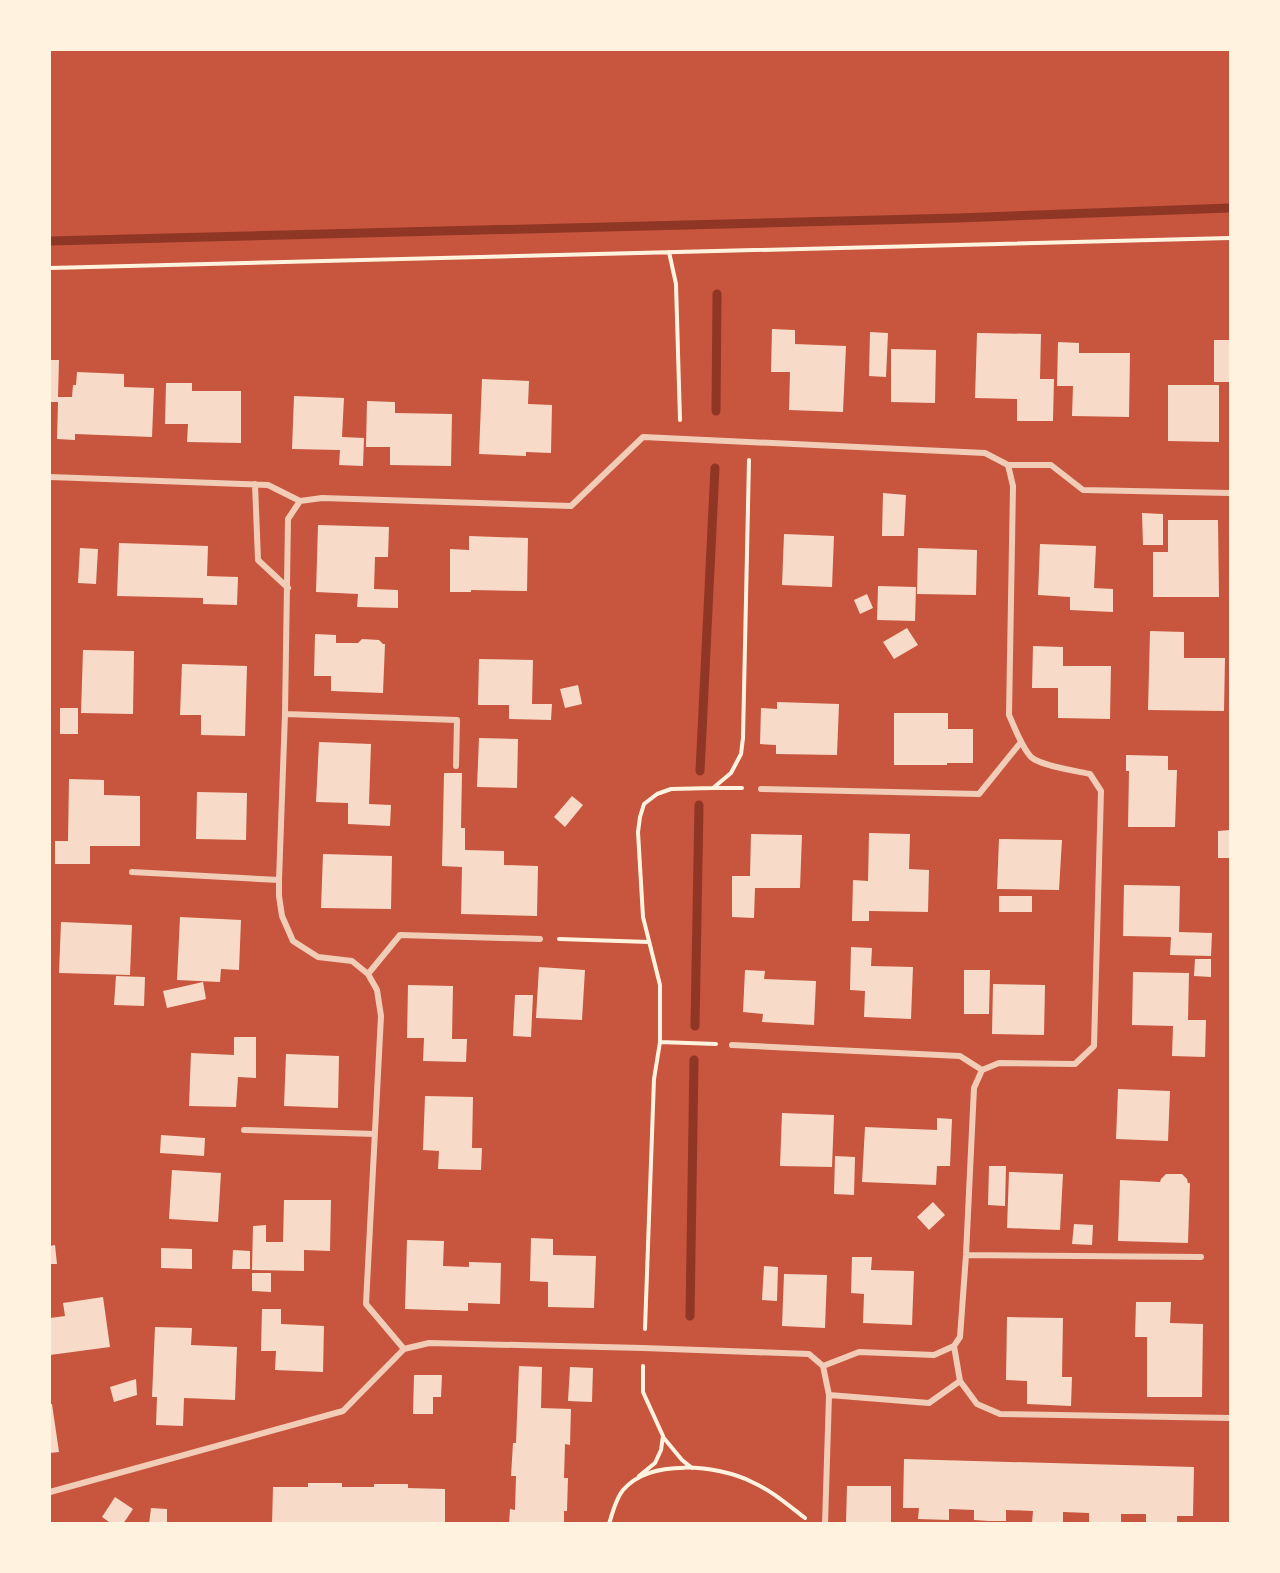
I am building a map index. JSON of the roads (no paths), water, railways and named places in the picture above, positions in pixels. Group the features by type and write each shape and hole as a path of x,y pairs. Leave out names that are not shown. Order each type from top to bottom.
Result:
{"street":[{"path":"50,477 268,485 300,501 322,498 571,506 643,437 985,453 1008,465 1051,465 1083,490 1230,493"},
{"path":"822,1366 859,1352 934,1355 954,1346 960,1336 974,1088 982,1070 999,1063 1075,1064 1094,1046 1101,791 1090,774 1048,765 1032,758 1009,715 1014,486 1008,465"},
{"path":"255,484 258,560 288,588"},
{"path":"300,501 288,519 279,896 282,916 293,941 318,957 352,961 368,974 377,990 381,1017 366,1304 404,1349"},
{"path":"285,714 457,720 456,766"},
{"path":"761,789 979,794 1022,742"},
{"path":"132,872 279,880"},
{"path":"368,974 400,935 540,939"},
{"path":"732,1045 960,1056 982,1070"},
{"path":"244,1131 375,1134"},
{"path":"966,1255 1201,1257"},
{"path":"50,1492 343,1411 404,1349 429,1342 809,1354 822,1366 829,1395 825,1524"},
{"path":"954,1346 960,1381 977,1404 1000,1414 1230,1418"},
{"path":"829,1395 929,1403 960,1381"}],"waterway":[{"path":"50,241 957,218 1230,208"},
{"path":"716,411 717,294"},
{"path":"700,771 715,468"},
{"path":"695,1026 699,805"},
{"path":"690,1316 694,1060"}]}
